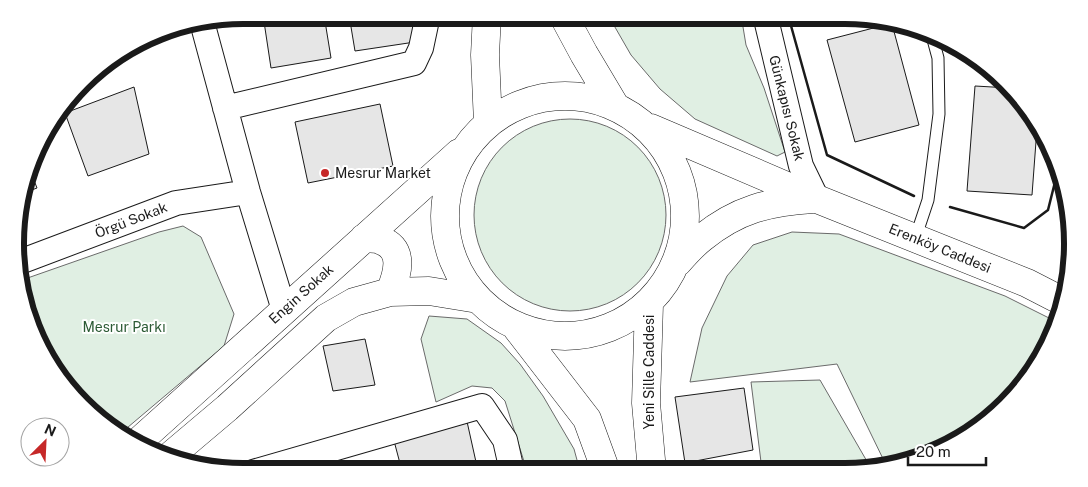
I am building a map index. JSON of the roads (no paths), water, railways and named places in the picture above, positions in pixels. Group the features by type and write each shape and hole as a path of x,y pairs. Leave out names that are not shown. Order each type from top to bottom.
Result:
{"main road":[{"path":"486,24 484,55 488,123"},
{"path":"568,24 614,106"},
{"path":"677,263 686,227 684,190 670,156 646,126 614,106 582,97 549,96 517,105 488,123 466,147 451,176 444,209 447,242 458,273 478,300 496,315 516,327 551,336 586,336 620,324 649,304 665,285 677,263 700,238 727,220 756,207 785,201 817,199"},
{"name":"Erenköy Caddesi","path":"646,126 817,199 1027,283 1057,299"},
{"name":"Engin Sokak","path":"141,438 466,147"},
{"path":"364,238 380,240 393,248 398,261 398,269 390,292"},
{"path":"175,452 228,408 326,318 354,302 390,292 429,291 478,300"},
{"name":"Yeni Sille Caddesi","path":"649,304 646,403 651,463"},
{"path":"516,327 586,419 603,463"}],"street":[{"path":"225,108 414,63 421,48 426,24"},
{"name":"Günkapısı Sokak","path":"767,24 801,166 817,199"},
{"path":"204,28 248,192 284,310"},
{"name":"Örgü Sokak","path":"24,260 176,203 248,192"},
{"path":"284,463 482,406 504,440 510,463"}],"lane":[{"path":"915,239 928,200 939,114 938,58 934,42"}],"place":[{"name":"Mesrur Market","path":"325,173"}],"park label":[{"name":"Mesrur Parkı","path":"124,327"}]}
